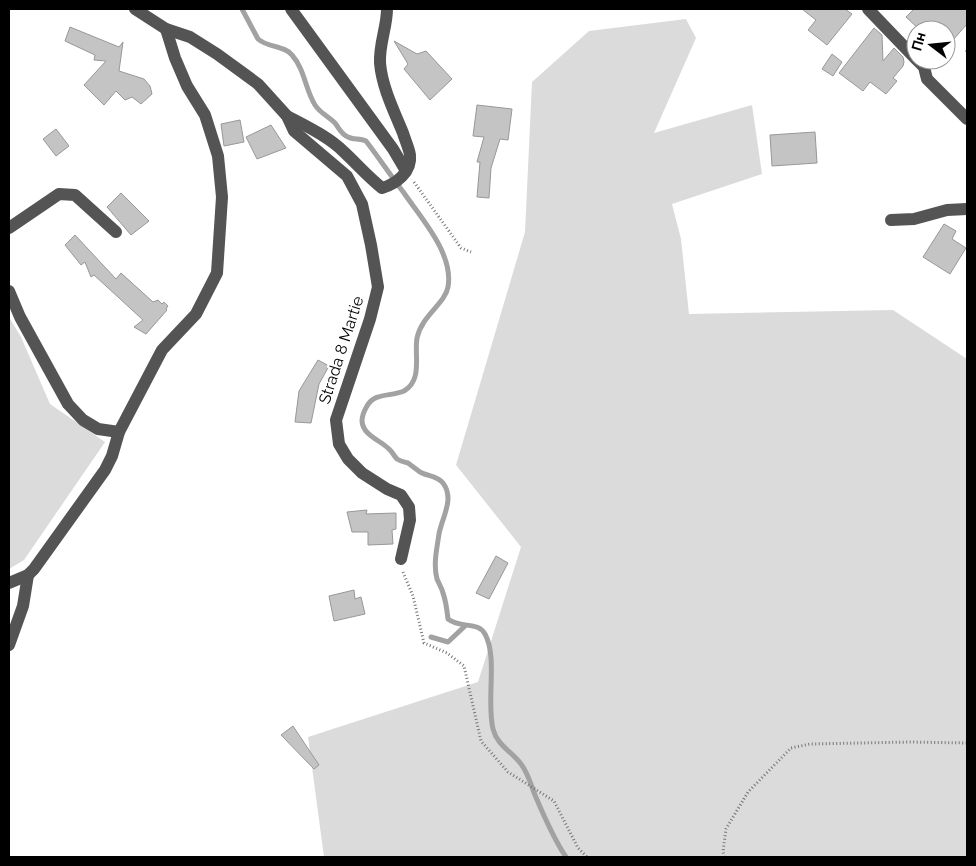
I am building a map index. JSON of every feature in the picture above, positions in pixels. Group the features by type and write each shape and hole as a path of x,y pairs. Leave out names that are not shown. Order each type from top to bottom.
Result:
{"street":[{"name":"Strada 8 Martie","path":"136,9 166,29 190,38 224,59 258,84 287,116 294,131 347,176 362,204 372,245 378,287 370,319 336,420 339,444 348,459 362,473 387,489 402,495 410,506 410,520 401,559"},
{"path":"291,9 382,134 399,178"},
{"path":"387,9 381,41 380,64 386,90 410,157 399,178"},
{"path":"868,9 906,48"},
{"path":"9,645 23,606 28,575 105,470 112,456 119,432 162,350 196,314 217,273 222,197 218,156 206,115 187,86 174,58 166,29"},
{"path":"923,70 927,79 967,119"},
{"name":"Strada 8 Martie","path":"287,116 308,126 343,151 382,188 399,178"},
{"path":"9,228 59,194 68,194 75,195 116,232"},
{"path":"891,220 914,219 947,210 967,209"},
{"path":"9,291 20,316 68,404 83,420 98,429 119,432"},
{"path":"9,583 28,575"}],"path":[{"path":"399,178 461,248 471,252"},
{"path":"401,559 424,643 447,653 464,666 481,741 508,772 554,801 578,848 587,857"},
{"path":"724,857 726,829 730,821 748,792 791,748 810,744 967,743"}],"shaded area":[{"path":"686,19 696,38 654,133 752,105 762,174 672,204 681,239 689,314 893,310 967,359 967,857 324,857 308,737 478,682 521,547 456,465 525,232 532,82 589,31"},
{"path":"9,317 21,337 50,404 105,442 24,560 9,569"}],"building":[{"path":"802,9 845,9 852,14 827,45 808,30 816,20"},
{"path":"914,9 967,9 967,24 956,37 956,20 909,20 906,17"},
{"path":"70,27 119,47 123,42 119,71 144,79 150,86 152,94 141,104 132,97 125,100 116,91 104,105 84,85 106,61 94,60 95,55 65,41"},
{"path":"874,28 882,35 883,61 894,48 903,57 904,62 893,78 897,81 886,94 870,82 863,91 839,73"},
{"path":"394,41 417,54 426,51 452,79 430,100 404,69 408,64"},
{"path":"832,54 842,62 833,76 822,69"},
{"path":"477,105 512,109 508,140 500,139 491,168 489,198 477,197 480,162 477,162 484,137 473,136"},
{"path":"240,120 244,142 224,146 221,124"},
{"path":"271,125 286,148 257,159 246,137"},
{"path":"56,129 69,146 56,156 43,139"},
{"path":"815,132 817,163 772,166 770,135"},
{"path":"121,193 149,221 131,235 107,207"},
{"path":"944,224 956,231 952,239 966,248 950,274 923,257"},
{"path":"75,235 116,279 121,273 153,302 158,300 168,306 167,310 146,334 134,327 143,320 94,275 91,277 85,262 81,265 65,245"},
{"path":"318,360 329,366 319,384 311,423 295,422 299,391"},
{"path":"367,510 366,514 396,513 396,529 392,530 393,544 368,545 368,532 352,532 347,512"},
{"path":"496,556 508,563 489,599 476,593"},
{"path":"354,590 355,599 361,597 365,614 334,621 329,596"},
{"path":"293,726 319,765 314,769 281,735"}],"waterway":[{"path":"242,9 258,39 266,44 285,50 292,55 300,67 312,99 319,110 335,123 346,136 366,141 435,237 446,262 449,275 448,287 443,299 428,316 417,338 416,374 414,380 404,391 379,397 370,402 362,417 363,426 369,434 386,446 397,459 408,463 420,472 438,479 446,489 448,502 439,534 435,568 445,599 448,619 458,624 474,626 485,634 491,655 491,718 495,735 523,768 549,827 566,857"},
{"path":"431,637 448,642 465,626"}]}
